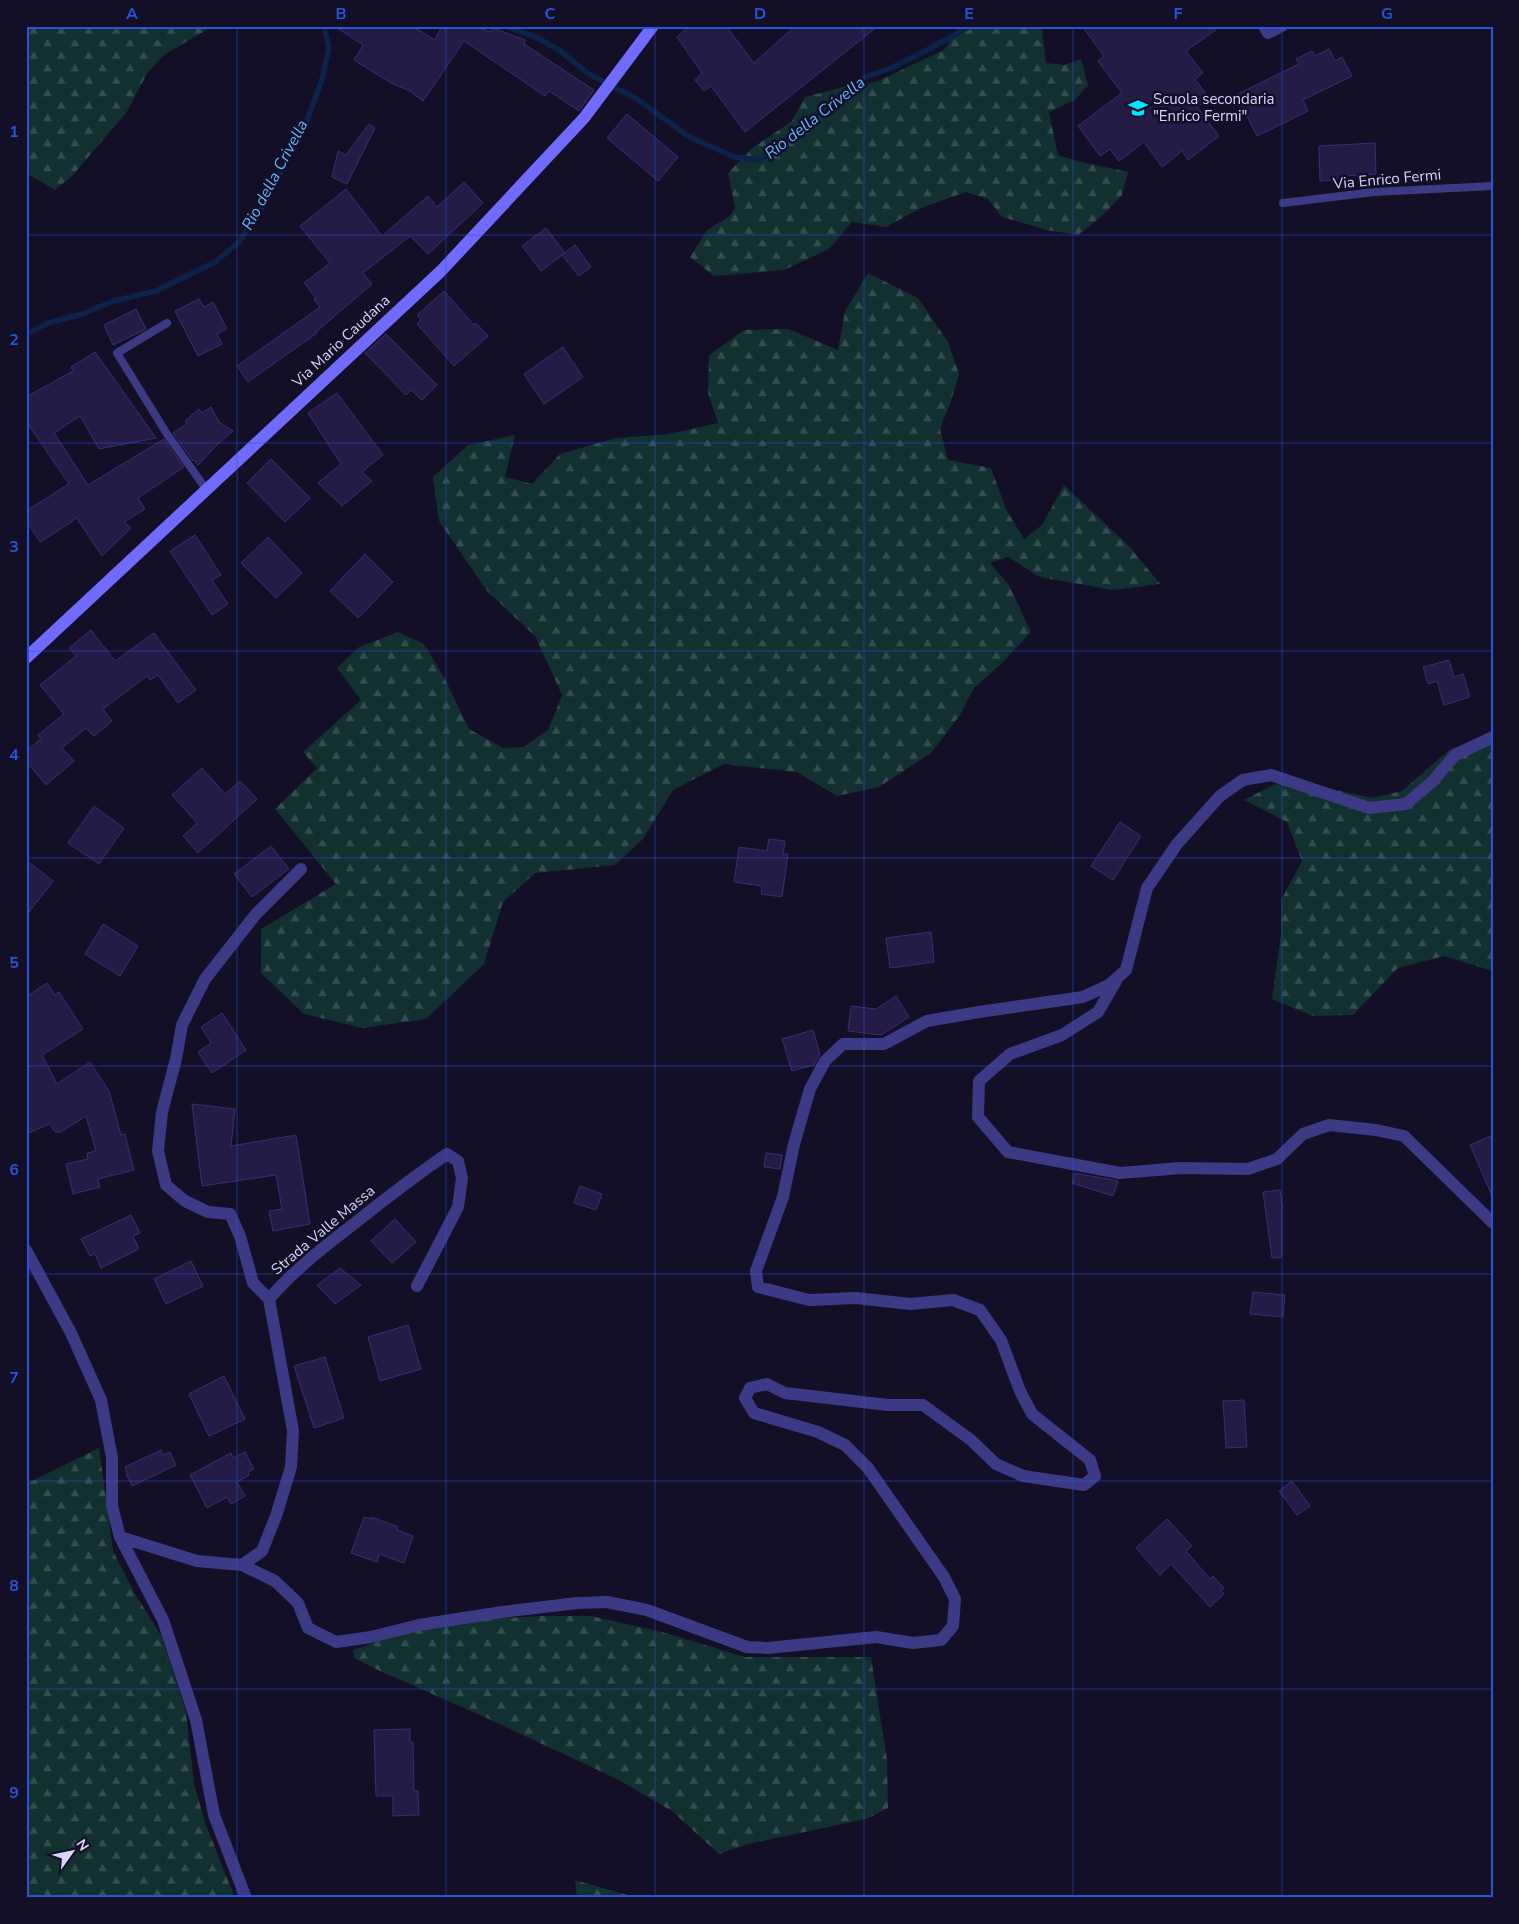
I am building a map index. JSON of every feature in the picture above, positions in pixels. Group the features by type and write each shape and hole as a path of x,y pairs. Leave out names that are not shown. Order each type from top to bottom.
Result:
{"main road":[{"name":"Via Mario Caudana","path":"26,658 441,270 584,118 653,26"}],"street":[{"path":"1264,26 1268,33 1282,26"},
{"path":"120,1537 197,1561 242,1565 275,1581 298,1602 308,1628 336,1642 371,1637 420,1625 502,1612 577,1603 608,1602 647,1610 747,1647 768,1648 876,1637 913,1642 941,1640 953,1626 955,1599 944,1577 868,1468 845,1445 818,1432 754,1413 745,1398 750,1388 767,1384 785,1393 888,1405 923,1406 971,1440 996,1464 1023,1476 1084,1486 1095,1476 1090,1460 1032,1414 1020,1391 1001,1340 980,1310 953,1300 910,1304 856,1298 809,1300 758,1287 756,1271 782,1197 794,1144 810,1089 825,1061 843,1044 884,1044 927,1021 1083,997 1109,985 1126,970 1147,888 1177,844 1195,823 1220,796 1243,780 1271,775 1369,808 1406,804 1433,781 1455,755 1493,736"},
{"path":"242,1565 262,1551 276,1516 290,1467 292,1432 269,1299 253,1283 240,1236 230,1214 208,1212 178,1196 166,1185 158,1152 162,1112 176,1059 182,1025 202,987 230,946 256,914 301,869"},
{"path":"1118,977 1098,1012 1062,1035 1010,1054 979,1081 978,1117 1008,1152 1120,1173 1181,1168 1248,1169 1277,1159 1303,1134 1329,1125 1376,1130 1404,1136 1493,1223"},
{"name":"Strada Valle Massa","path":"269,1299 286,1280 320,1250 447,1154 458,1161 462,1178 458,1207 417,1286"},
{"path":"26,1250 71,1333 101,1400 112,1458 112,1506 120,1537 163,1620 196,1720 214,1815 246,1898"}],"lane":[{"name":"Via Enrico Fermi","path":"1283,203 1374,192 1493,186"},
{"path":"168,323 117,353 167,434 206,489"}],"green space":[{"path":"26,26 213,26 164,55 148,72 126,113 72,176 55,190 26,173"},
{"path":"959,26 1043,26 1046,63 1064,65 1081,59 1088,85 1075,100 1049,112 1058,155 1128,172 1122,195 1102,216 1078,235 1047,230 1002,217 988,199 966,192 921,208 886,227 852,222 829,249 784,270 714,276 690,257 707,230 730,216 735,208 728,173 751,149 792,121 805,97 843,87 876,82 944,50"},
{"path":"868,273 918,298 948,342 959,374 940,429 948,460 991,468 1006,509 1024,539 1042,525 1064,485 1130,547 1160,584 1113,590 1040,577 1008,557 990,563 1009,585 1031,632 1001,664 974,688 960,715 931,753 879,787 837,796 797,772 724,764 673,790 643,839 615,865 535,873 503,902 484,964 426,1019 362,1028 304,1014 261,973 261,929 336,884 275,809 317,768 303,752 361,700 337,668 359,647 398,632 424,644 445,679 469,729 503,748 523,747 548,730 562,695 535,636 487,591 439,521 433,477 468,445 515,435 505,477 532,484 560,454 616,438 669,434 718,423 708,393 709,355 744,330 788,329 838,350 845,311"},
{"path":"1487,734 1493,734 1493,971 1444,956 1398,968 1353,1015 1313,1016 1272,999 1281,934 1281,900 1302,861 1287,822 1244,800 1275,784 1328,788 1371,798 1402,791 1449,750"},
{"path":"99,1448 113,1551 135,1594 161,1635 186,1712 194,1784 206,1825 235,1898 26,1898 26,1484"},
{"path":"541,1616 591,1616 662,1632 745,1657 871,1657 887,1760 888,1808 866,1819 748,1844 719,1854 672,1811 617,1779 354,1658 353,1650 437,1622"},
{"path":"575,1880 638,1898 577,1898"}],"building":[{"path":"334,26 412,26 435,40 442,26 475,26 490,32 493,28 525,40 524,44 594,90 579,111 549,91 545,96 464,41 423,101 410,91 391,83 354,60 363,45"},
{"path":"689,26 726,26 754,63 795,26 878,26 745,132 711,86 704,91 695,80 702,73 677,37"},
{"path":"1082,26 1221,26 1186,51 1203,73 1195,79 1209,98 1197,107 1219,136 1188,160 1182,151 1162,167 1144,142 1119,161 1110,149 1100,156 1078,126 1122,93 1098,61 1104,56"},
{"path":"1329,49 1335,61 1342,57 1352,76 1303,100 1308,111 1257,136 1236,95 1299,64 1296,59 1312,51 1315,56"},
{"path":"627,114 678,157 658,181 607,138"},
{"path":"369,124 375,128 347,184 332,177 338,151 346,155"},
{"path":"1375,143 1376,174 1341,176 1341,180 1320,181 1319,146"},
{"path":"464,182 483,203 428,254 410,236 363,273 372,284 317,333 248,382 237,366 320,307 314,299 316,298 304,283 330,263 300,226 346,189 382,236 428,196 437,207"},
{"path":"546,228 565,253 541,271 522,246"},
{"path":"575,245 591,267 579,276 562,255"},
{"path":"444,291 474,325 476,323 488,336 454,366 417,324 421,320 417,315"},
{"path":"199,299 204,307 213,302 227,329 217,334 222,344 198,356 175,311"},
{"path":"136,309 146,329 113,345 104,325"},
{"path":"386,334 437,385 422,400 411,390 406,395 365,353"},
{"path":"563,347 583,377 544,404 524,374"},
{"path":"95,352 156,438 99,449 80,416 54,433 88,485 164,439 184,467 138,498 145,509 124,522 131,528 102,556 76,517 73,521 40,542 26,520 26,511 69,484 26,421 26,397 73,371 71,367"},
{"path":"337,393 383,455 362,472 372,481 342,506 318,483 341,464 308,413"},
{"path":"211,407 219,422 233,431 198,465 173,433 187,424 185,421 199,409 202,413"},
{"path":"271,459 310,498 285,522 247,483"},
{"path":"195,535 221,575 212,580 228,604 212,615 170,551"},
{"path":"268,537 302,573 276,598 241,563"},
{"path":"365,554 393,582 358,618 330,591"},
{"path":"91,630 115,661 154,633 196,690 178,703 158,675 150,680 147,676 103,709 112,721 94,736 86,728 62,748 74,761 46,785 26,761 26,751 41,739 38,735 64,714 40,685 76,656 69,648"},
{"path":"1449,660 1454,677 1463,674 1470,697 1444,705 1437,681 1428,684 1423,667"},
{"path":"202,768 225,794 240,781 257,799 198,853 183,836 197,823 172,795"},
{"path":"94,806 124,828 99,864 68,843"},
{"path":"1120,822 1141,836 1113,880 1091,866"},
{"path":"769,839 785,841 783,854 788,854 782,897 761,894 762,886 734,882 739,847 767,851"},
{"path":"271,846 289,869 252,897 234,874"},
{"path":"26,860 53,881 26,916"},
{"path":"103,924 138,946 120,976 85,954"},
{"path":"931,932 934,962 890,968 886,938"},
{"path":"47,983 55,995 59,992 83,1029 42,1055 57,1084 90,1062 109,1091 121,1135 125,1134 134,1170 98,1179 100,1187 73,1194 66,1164 88,1159 87,1153 96,1151 86,1116 61,1132 55,1132 50,1124 26,1134 26,997"},
{"path":"896,996 909,1017 881,1035 848,1031 851,1006 876,1009"},
{"path":"222,1013 246,1050 212,1073 198,1052 211,1043 201,1027"},
{"path":"813,1030 820,1054 814,1065 792,1071 782,1039"},
{"path":"192,1104 235,1109 231,1146 296,1135 310,1224 273,1231 269,1211 282,1209 276,1175 202,1186"},
{"path":"1493,1135 1493,1198 1470,1145"},
{"path":"766,1153 782,1155 780,1169 764,1167"},
{"path":"1075,1173 1118,1181 1113,1196 1072,1183"},
{"path":"580,1186 602,1194 596,1210 574,1203"},
{"path":"1280,1190 1283,1209 1282,1257 1272,1258 1263,1192"},
{"path":"131,1215 140,1233 133,1236 139,1249 101,1268 95,1254 90,1256 81,1239"},
{"path":"395,1219 416,1242 392,1263 371,1241"},
{"path":"191,1261 203,1286 166,1304 154,1279"},
{"path":"340,1268 361,1285 335,1304 317,1285"},
{"path":"1253,1292 1285,1295 1283,1317 1250,1314"},
{"path":"408,1325 421,1369 380,1381 368,1337"},
{"path":"325,1357 344,1418 314,1428 294,1366"},
{"path":"224,1376 245,1419 209,1436 189,1394"},
{"path":"1244,1400 1247,1447 1226,1448 1223,1401"},
{"path":"161,1450 163,1455 170,1452 176,1465 132,1486 125,1467"},
{"path":"245,1452 254,1469 248,1472 249,1475 237,1482 245,1496 231,1504 227,1497 207,1508 190,1475 231,1453 233,1458"},
{"path":"1292,1481 1310,1506 1297,1515 1279,1491"},
{"path":"364,1517 372,1519 372,1517 398,1527 397,1530 413,1536 404,1563 379,1554 377,1562 351,1553"},
{"path":"1167,1519 1192,1546 1186,1551 1210,1579 1213,1576 1224,1588 1221,1590 1224,1594 1210,1607 1171,1564 1160,1575 1136,1548"},
{"path":"410,1729 410,1742 413,1742 414,1791 418,1791 419,1815 393,1816 393,1796 376,1796 374,1730"}],"waterway":[{"name":"Rio della Crivella","path":"26,334 48,323 82,314 114,301 156,291 215,262 239,242 261,209 304,129 322,79 329,48 324,26"},
{"name":"Rio della Crivella","path":"505,26 536,37 559,50 589,74 637,99 688,136 734,157 760,160 808,120 866,77 893,67 970,26"}],"place":[{"name":"Scuola secondaria \"Enrico Fermi\"","path":"1138,108"}]}
